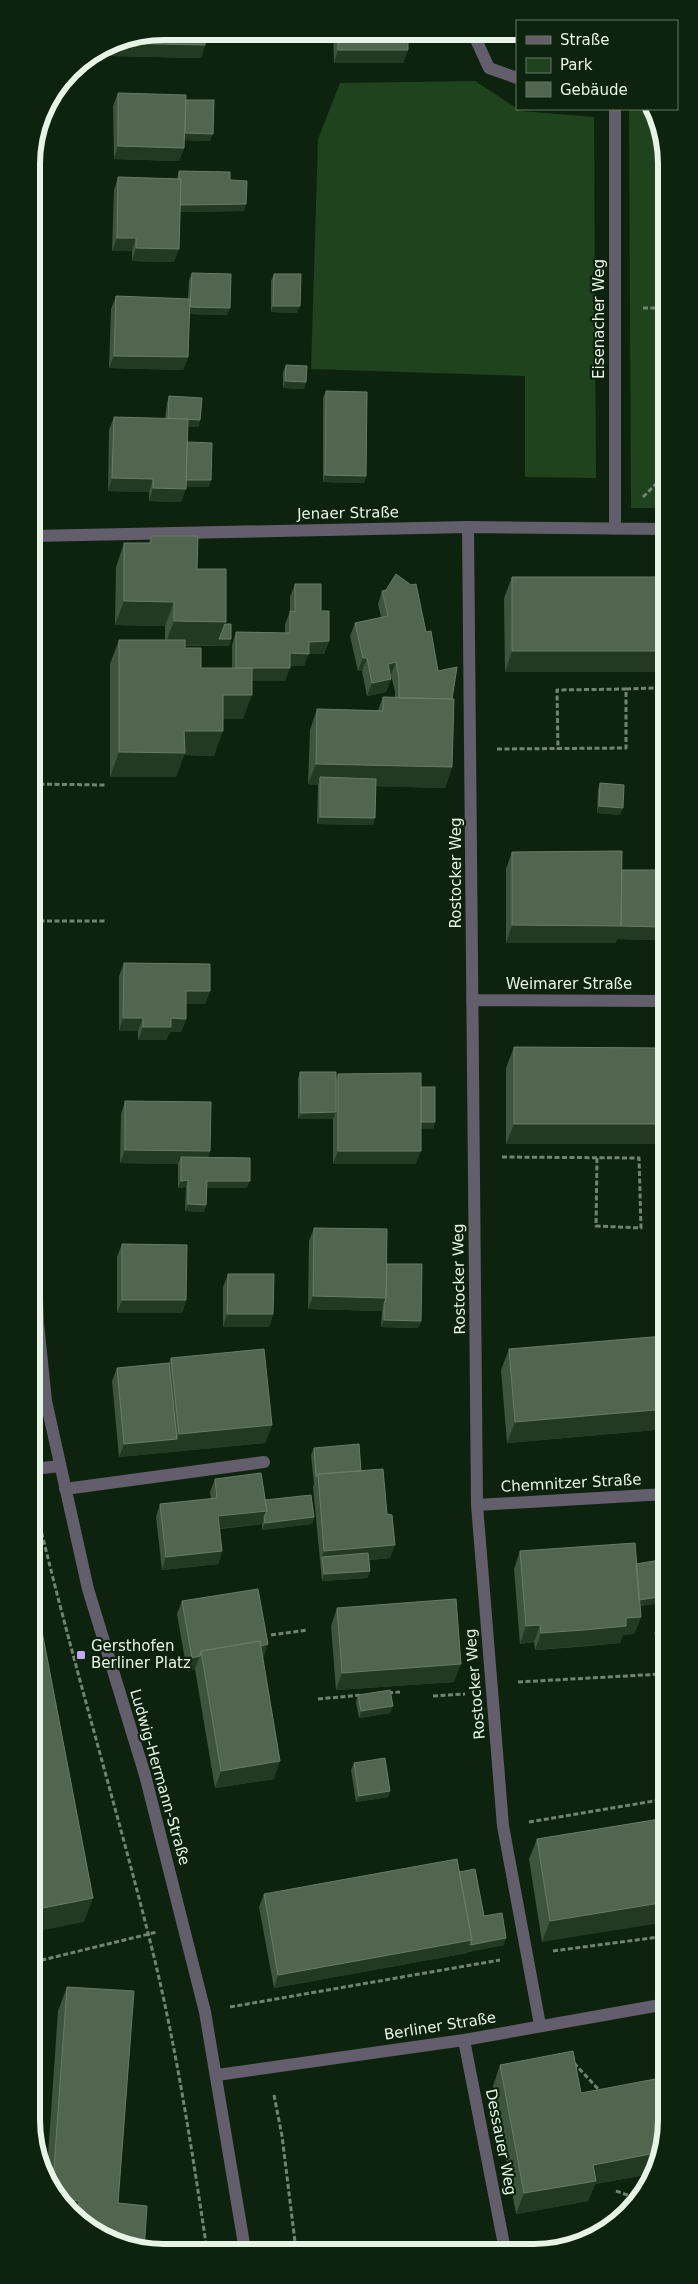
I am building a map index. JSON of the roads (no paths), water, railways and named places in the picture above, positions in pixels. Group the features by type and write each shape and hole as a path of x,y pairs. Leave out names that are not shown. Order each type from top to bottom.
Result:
{"street":[{"path":"476,40 489,68 516,78"},
{"name":"Eisenacher Weg","path":"615,110 615,529"},
{"name":"Jenaer Straße","path":"40,536 468,527 658,529"},
{"name":"Rostocker Weg","path":"468,527 472,749 472,1000 477,1505 503,1826 540,2026"},
{"name":"Weimarer Straße","path":"472,1000 658,1001"},
{"name":"Ludwig-Hermann-Straße","path":"40,1342 46,1401 88,1589 145,1776 205,2012 244,2244"},
{"path":"66,1489 264,1462"},
{"path":"40,1468 60,1466"},
{"name":"Chemnitzer Straße","path":"477,1505 658,1494"},
{"name":"Berliner Straße","path":"217,2075 464,2040 658,2005"},
{"name":"Dessauer Weg","path":"464,2040 504,2244"}],"place":[{"name":"Gersthofen Berliner Platz","path":"81,1655"}]}
